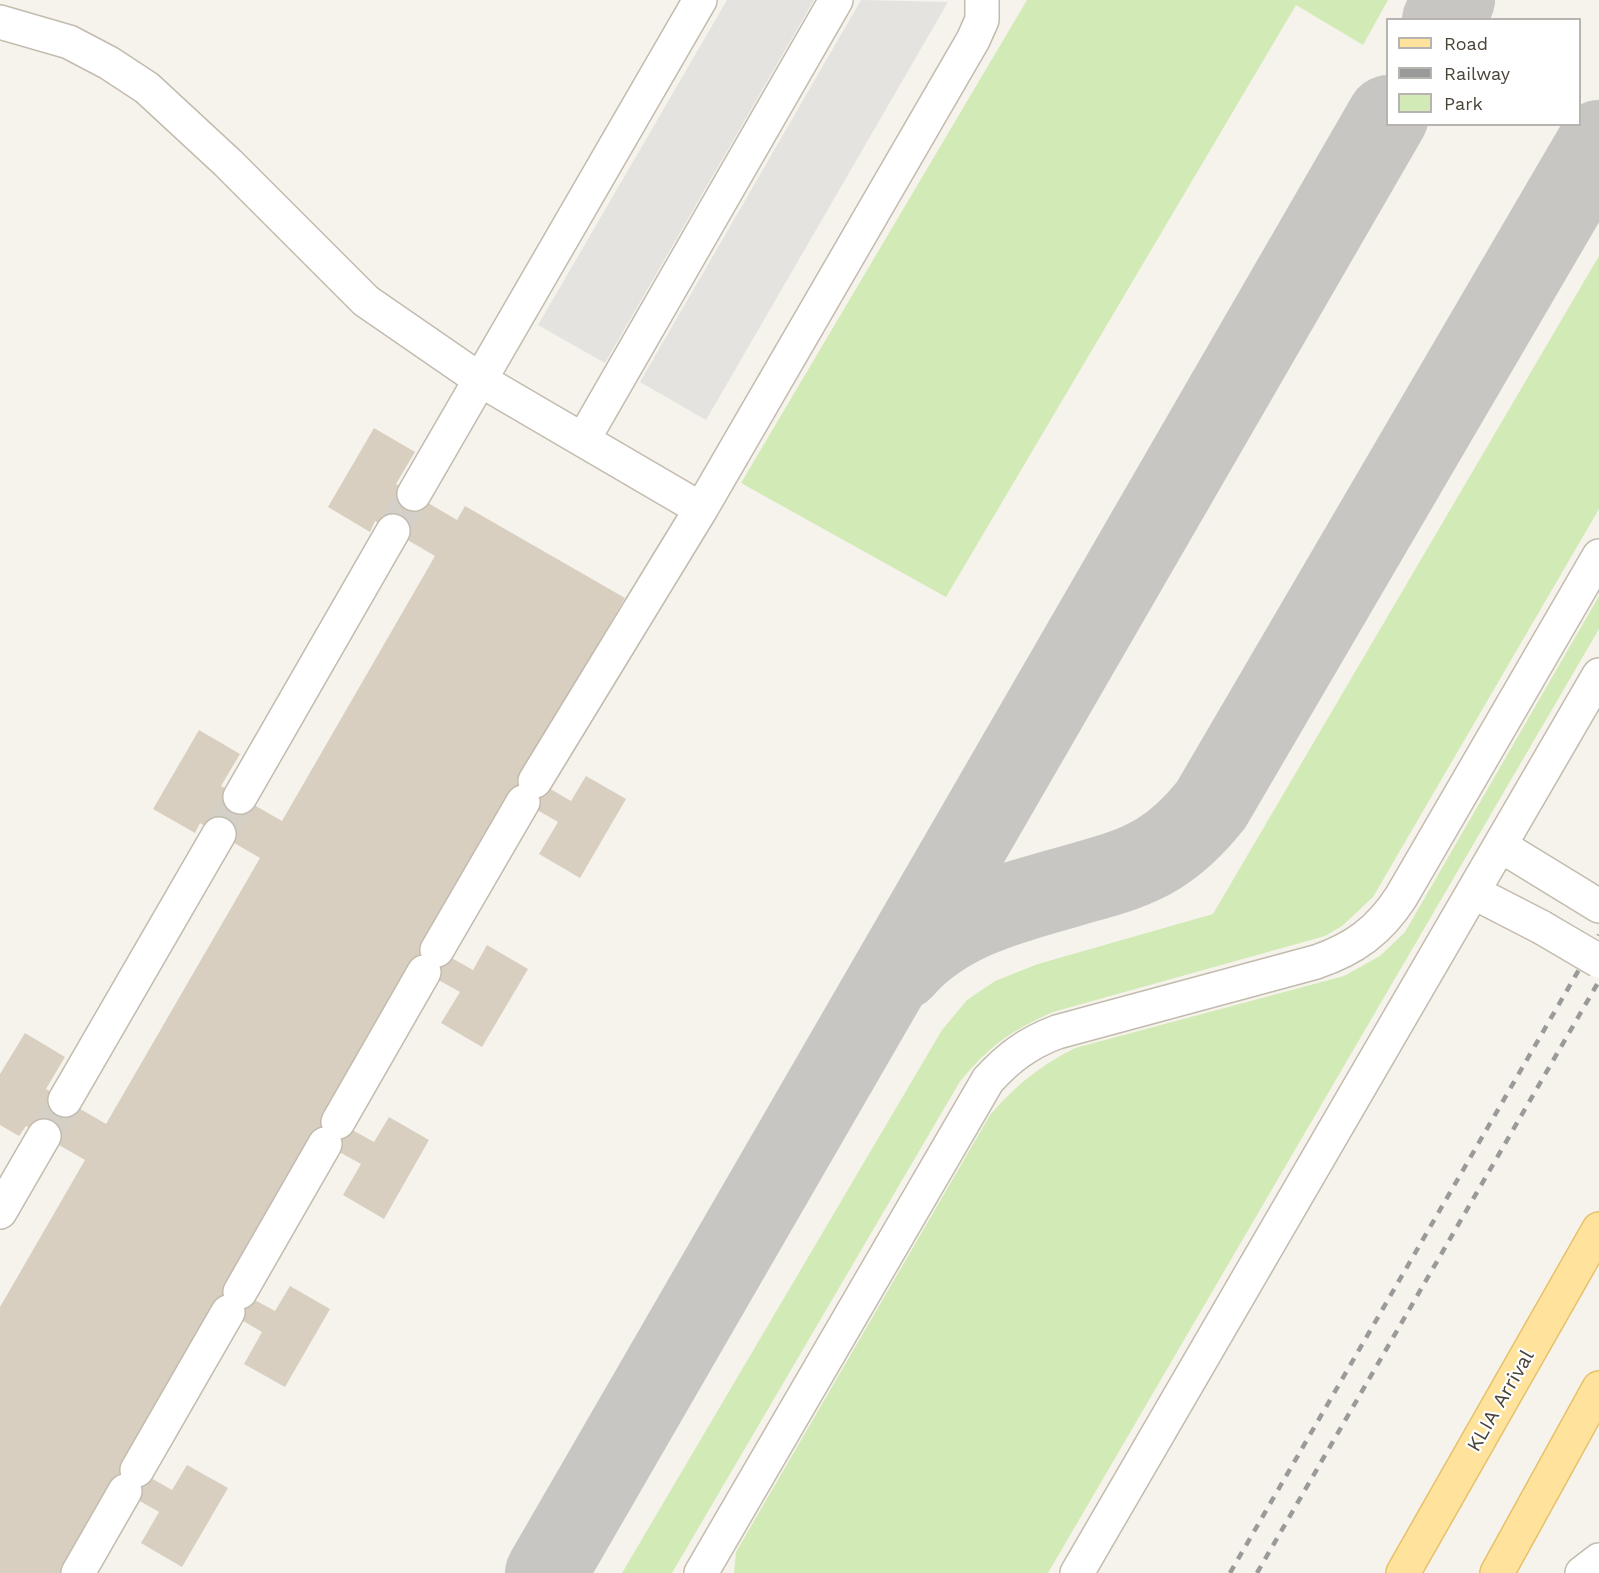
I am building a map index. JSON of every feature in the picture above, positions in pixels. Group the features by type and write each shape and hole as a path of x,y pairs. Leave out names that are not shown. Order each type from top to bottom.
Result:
{"main road":[{"name":"KLIA Arrival","path":"1403,1573 1599,1229"},
{"path":"1497,1573 1599,1388"}],"lane":[{"path":"414,494 482,381 700,0"},
{"path":"583,440 836,0"},
{"path":"78,1573 529,792 701,509 973,40 982,20 982,0"},
{"path":"0,22 69,42 109,63 147,88 228,163 366,302 482,381 701,509"},
{"path":"240,797 393,531"},
{"path":"701,1573 988,1080 1008,1058 1032,1042 1057,1032 1316,962 1343,952 1367,938 1387,919 1401,897 1599,556"},
{"path":"1077,1573 1599,675"},
{"path":"65,1100 219,834"},
{"path":"1501,846 1599,906"},
{"path":"1474,893 1599,960"},
{"path":"0,1212 44,1136"},
{"path":"1582,1573 1599,1560"}],"green space":[{"path":"1027,0 1388,0 1363,45 1296,5 946,597 741,483"},
{"path":"1599,256 1599,509 1373,897 1342,926 1325,936 1053,1012 1012,1033 991,1049 959,1083 672,1573 622,1573 942,1030 967,1000 995,981 1038,964 1213,914"},
{"path":"1599,596 1599,629 1048,1573 734,1573 736,1552 990,1115 1029,1077 1075,1048 1344,976 1380,956 1405,932"}],"shaded area":[{"path":"727,0 814,0 605,363 538,325"},
{"path":"861,0 948,2 706,420 640,382"}],"building":[{"path":"374,428 415,452 396,484 457,520 465,506 625,598 523,773 571,801 586,776 626,799 580,878 539,854 558,822 511,795 425,943 473,970 487,945 528,969 482,1047 441,1023 460,992 424,972 338,1122 374,1142 389,1117 429,1140 384,1219 343,1195 361,1164 325,1144 240,1292 275,1311 290,1286 330,1309 285,1387 244,1364 262,1332 216,1305 137,1470 172,1490 187,1465 228,1488 182,1567 141,1543 159,1512 112,1485 61,1573 0,1573 0,1307 85,1160 26,1126 19,1136 0,1125 0,1074 25,1033 65,1057 46,1089 106,1124 260,858 200,823 195,833 153,809 199,730 240,754 221,786 282,821 435,556 375,521 370,532 328,507"}],"taxiway":[{"path":"1444,18 1454,0"},
{"path":"546,1573 1386,119"},
{"path":"902,969 941,935 987,912 1113,874 1149,859 1180,838 1211,805 1599,141"}],"tunnel":[{"path":"393,531 414,494"},
{"path":"219,834 240,797"},
{"path":"44,1136 65,1100"}],"railway":[{"path":"1230,1573 1599,935"},
{"path":"1257,1573 1599,981"}]}
